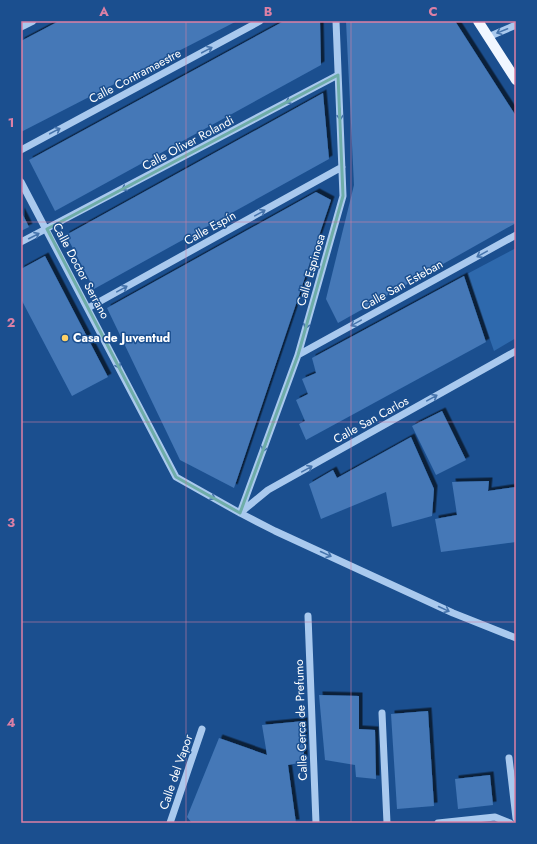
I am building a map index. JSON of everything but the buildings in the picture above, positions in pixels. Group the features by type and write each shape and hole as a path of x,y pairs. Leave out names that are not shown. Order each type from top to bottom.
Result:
{"main road":[{"path":"478,21 516,80"}],"street":[{"path":"21,27 33,21"},
{"name":"Calle Contramaestre","path":"21,150 260,21"},
{"name":"Calle Espinosa","path":"240,514 298,355 343,196 336,21"},
{"path":"488,37 516,26"},
{"name":"Calle Oliver Rolandi","path":"21,242 47,230 338,75"},
{"name":"Calle Espín","path":"88,308 342,167"},
{"name":"Calle Doctor Serrano","path":"21,182 176,477 240,514"},
{"name":"Calle San Esteban","path":"298,355 516,235"},
{"name":"Calle San Carlos","path":"240,514 268,490 516,352"},
{"path":"240,514 452,613 516,638"},
{"name":"Calle Cerca de Prefumo","path":"308,616 316,823"},
{"path":"382,713 387,823"},
{"name":"Calle del Vapor","path":"170,823 202,729"},
{"path":"509,758 516,818"},
{"path":"438,823 495,817 510,823"}],"highlighted area":[{"path":"338,75 343,196 298,355 240,513 176,477 47,229"}],"shaded area":[{"path":"516,248 516,338 494,351 467,274"}],"place":[{"name":"Casa de Juventud","path":"65,338"}]}
